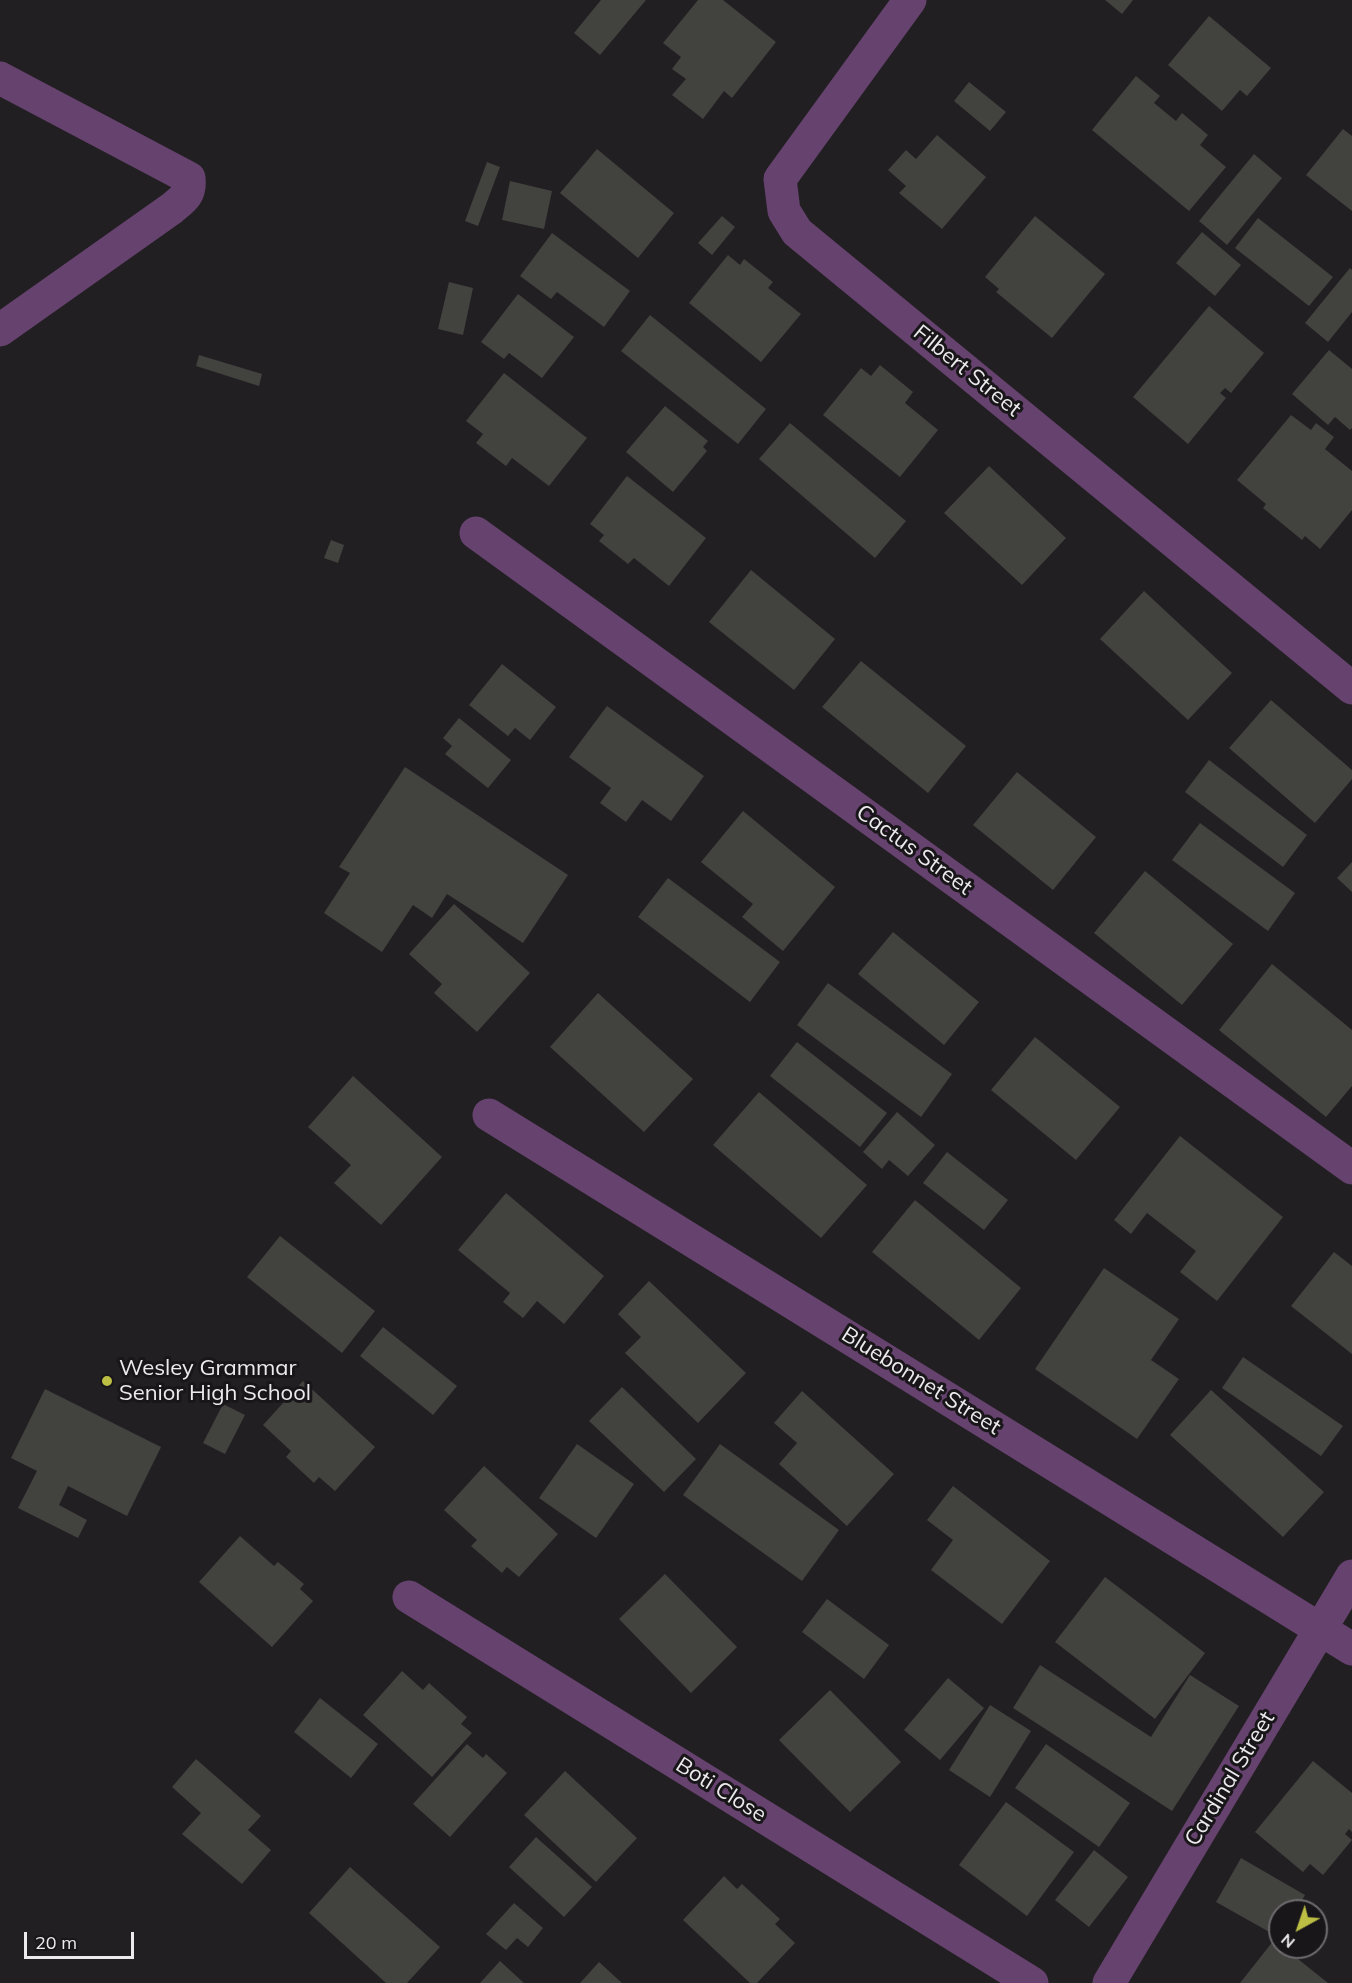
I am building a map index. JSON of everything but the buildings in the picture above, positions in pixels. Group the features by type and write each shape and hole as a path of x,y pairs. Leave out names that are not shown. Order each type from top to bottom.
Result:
{"street":[{"name":"Filbert Street","path":"910,0 780,179 780,195 788,218 797,232 1352,688"},
{"path":"0,78 189,178 190,189 184,198 171,209 0,330"},
{"name":"Cactus Street","path":"476,533 1352,1168"},
{"name":"Bluebonnet Street","path":"489,1115 1352,1648"},
{"name":"Cardinal Street","path":"1109,1983 1352,1576"},
{"name":"Boti Close","path":"409,1597 1032,1983"}],"place":[{"name":"Wesley Grammar Senior High School","path":"107,1381"}]}
